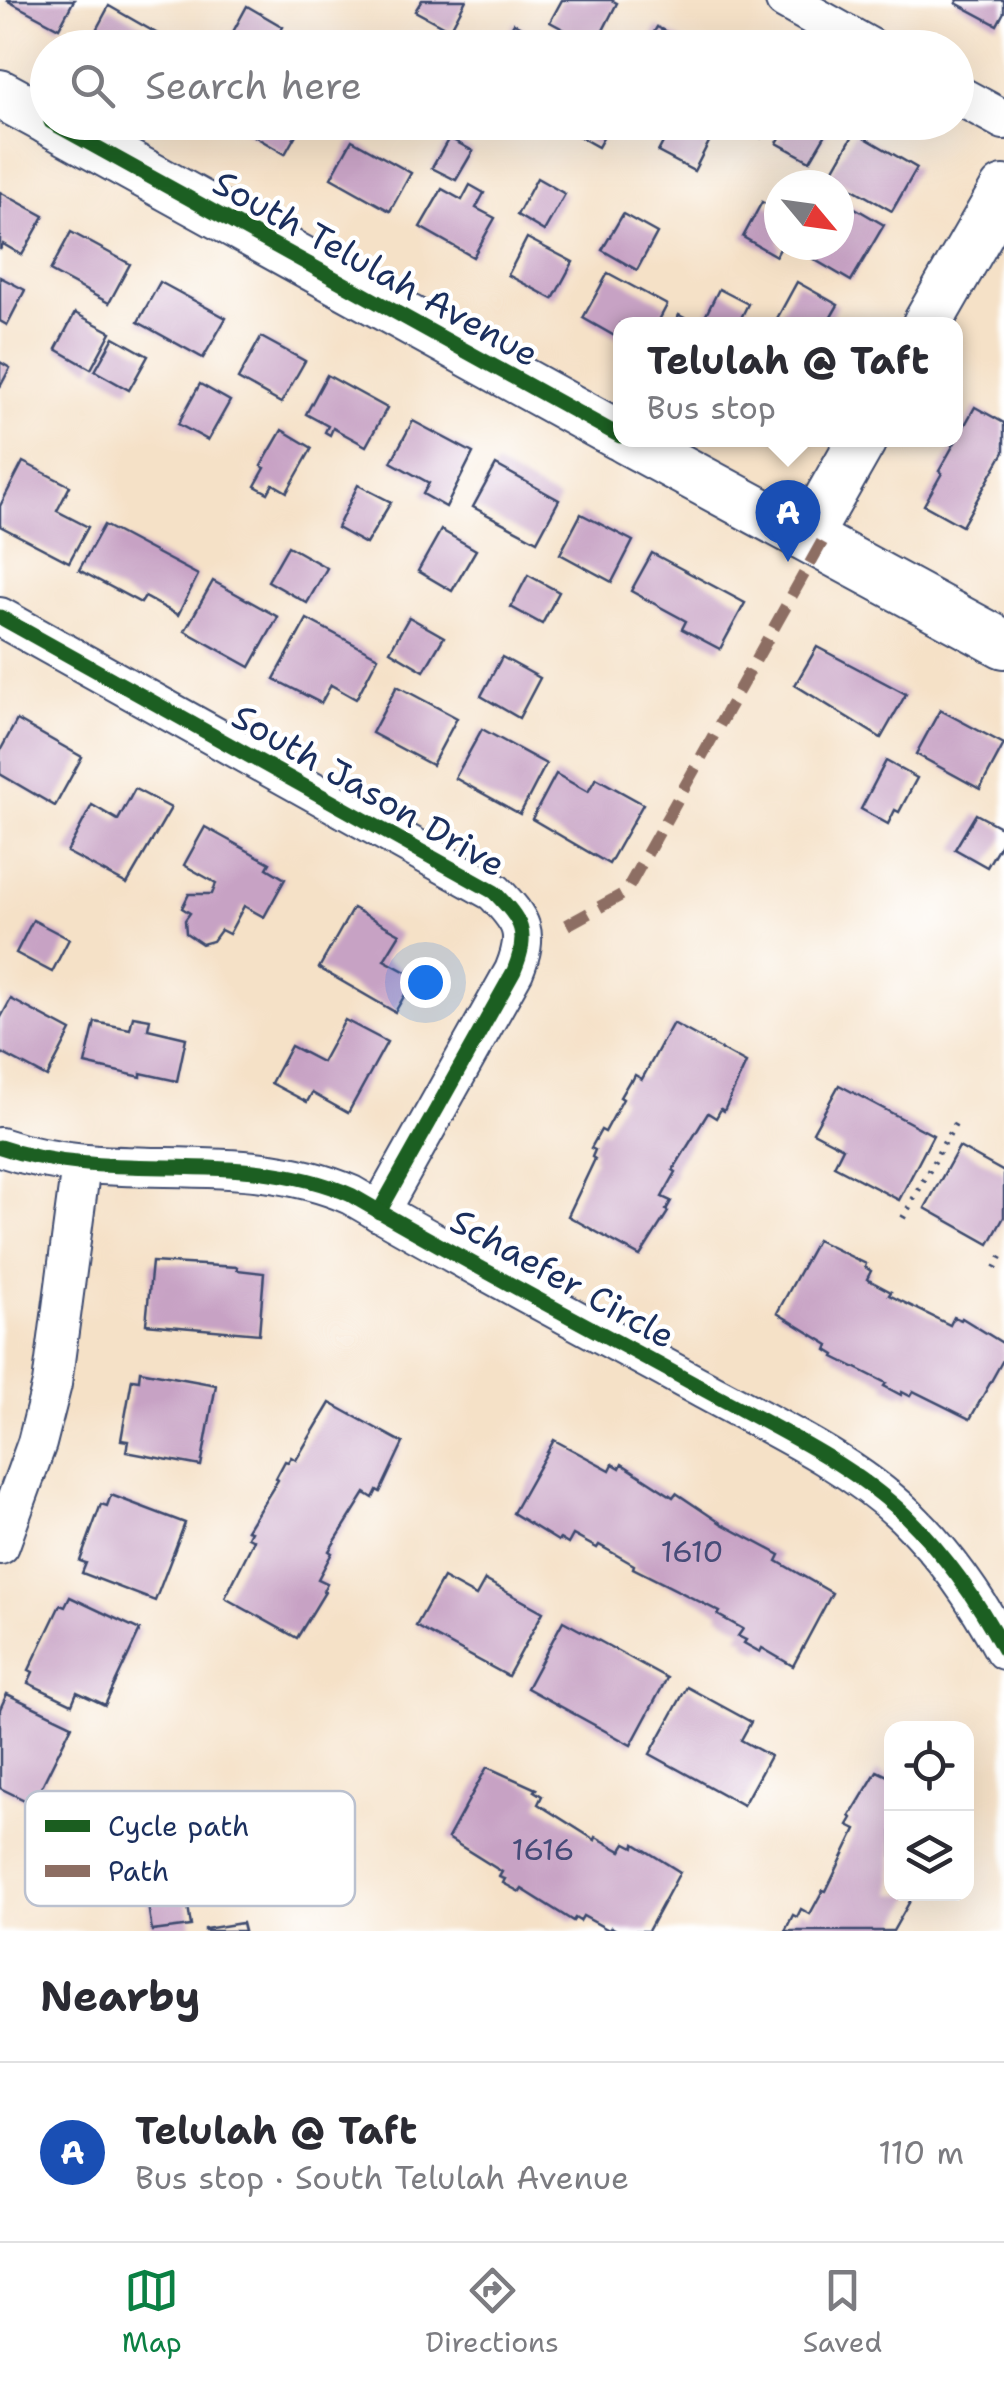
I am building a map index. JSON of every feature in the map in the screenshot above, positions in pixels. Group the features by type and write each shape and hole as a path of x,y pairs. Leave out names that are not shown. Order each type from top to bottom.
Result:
{"street":[{"path":"785,0 839,30"},
{"name":"South Telulah Avenue","path":"0,94 30,111"},
{"path":"974,104 1004,120"},
{"name":"South Telulah Avenue","path":"82,140 613,432"},
{"path":"932,317 1004,190"},
{"name":"South Telulah Avenue","path":"641,447 1004,644"},
{"path":"808,535 858,447"},
{"name":"South Jason Drive","path":"0,618 494,892 515,914 524,932 514,971 379,1212"},
{"name":"Schaefer Circle","path":"0,1147 39,1160 81,1165 286,1174 322,1182 786,1434 867,1486 904,1514 935,1547 1004,1650"},
{"path":"0,1545 38,1443 52,1384 81,1165"}],"path":[{"path":"903,1218 958,1118"},
{"path":"995,1268 1004,1250"}],"building":[{"path":"6,0 74,0 59,28"},
{"path":"422,0 466,0 450,30 415,11"},
{"path":"562,0 617,3 603,30 565,30 550,22"},
{"path":"1004,0 1004,12 997,25 956,3"},
{"path":"109,6 151,30 96,30"},
{"path":"247,6 283,27 281,30 234,30"},
{"path":"261,140 293,140 285,154"},
{"path":"352,140 411,173 390,211 331,178"},
{"path":"448,140 473,151 456,180 432,168"},
{"path":"664,140 710,140 694,171 658,152"},
{"path":"779,140 822,140 810,161 777,143"},
{"path":"850,140 869,140 917,168 892,211 854,190 854,170 833,170"},
{"path":"537,178 565,194 544,231 517,215"},
{"path":"470,185 484,193 476,208 495,218 473,257 420,227 442,189 462,200"},
{"path":"0,192 44,216 22,255 3,244 0,250"},
{"path":"762,202 764,249 743,237"},
{"path":"854,207 884,225 851,281 815,260 854,260"},
{"path":"623,214 657,233 637,270 602,250"},
{"path":"71,232 130,264 109,303 50,271"},
{"path":"527,238 573,262 553,299 508,275"},
{"path":"608,273 667,305 661,317 613,317 613,335 583,318"},
{"path":"0,277 25,290 7,325 0,321"},
{"path":"160,282 226,318 203,358 138,322"},
{"path":"797,282 838,305 831,317 778,317"},
{"path":"719,289 748,304 742,317 705,317"},
{"path":"75,313 111,332 91,369 56,349"},
{"path":"114,337 148,356 129,390 95,371"},
{"path":"261,337 305,361 281,403 238,379"},
{"path":"0,362 10,368 0,387"},
{"path":"327,375 387,408 366,446 333,428 330,435 325,432 328,426 306,414"},
{"path":"200,384 230,401 208,440 178,424"},
{"path":"975,407 1004,423 1004,452 962,526 924,505 952,447 963,447 963,428"},
{"path":"413,421 473,453 446,507 423,494 429,483 391,462"},
{"path":"282,430 312,448 287,492 273,484 268,493 255,486 265,468 261,466"},
{"path":"23,462 70,486 57,511 88,527 69,562 0,526 0,506"},
{"path":"496,465 559,500 537,541 473,507"},
{"path":"358,485 391,502 366,544 337,528"},
{"path":"581,514 633,541 612,582 560,554"},
{"path":"104,525 198,575 178,615 145,597 141,603 79,570"},
{"path":"441,530 476,550 452,591 418,571"},
{"path":"288,546 327,568 307,603 268,581"},
{"path":"652,553 745,603 720,649 682,629 686,621 631,591"},
{"path":"528,575 559,592 542,624 511,607"},
{"path":"213,581 278,617 250,667 185,631"},
{"path":"409,617 444,637 424,671 390,651"},
{"path":"307,619 378,657 356,699 331,685 321,703 274,679"},
{"path":"817,647 906,694 881,738 795,685"},
{"path":"502,657 540,678 519,718 481,696"},
{"path":"397,686 457,718 432,765 372,733"},
{"path":"940,710 1004,744 980,789 916,754"},
{"path":"17,720 82,757 55,806 0,774 0,751"},
{"path":"482,729 546,764 520,814 455,778"},
{"path":"886,761 917,778 888,824 861,809"},
{"path":"556,774 588,792 596,778 643,804 609,864 532,819"},
{"path":"135,789 171,808 127,884 67,852 92,805 118,820"},
{"path":"976,814 1004,829 1004,838 987,867 955,849"},
{"path":"205,827 270,863 267,868 285,879 264,917 244,906 229,934 221,930 213,941 202,944 186,933 185,920 190,913 182,908 189,894 212,894 216,883 184,865"},
{"path":"353,908 400,934 384,960 415,977 395,1012 319,968"},
{"path":"33,920 69,939 52,972 16,953"},
{"path":"11,999 71,1031 47,1077 0,1052 0,1019"},
{"path":"133,1016 150,1019 148,1029 186,1038 177,1081 85,1064 95,1022 130,1029"},
{"path":"345,1020 387,1042 348,1113 312,1093 307,1102 271,1083 291,1046 322,1062"},
{"path":"673,1023 746,1063 724,1111 721,1109 716,1118 708,1113 673,1170 676,1172 662,1197 671,1201 668,1212 640,1256 568,1216 595,1159 595,1150 591,1148 601,1130 605,1132 630,1080 635,1075 642,1079"},
{"path":"839,1085 933,1135 899,1200 834,1166 843,1148 813,1132"},
{"path":"959,1147 1004,1172 1004,1217 989,1244 925,1208"},
{"path":"817,1240 866,1264 871,1271 867,1279 891,1292 889,1295 950,1325 954,1317 962,1318 1004,1344 1004,1358 970,1419 913,1391 910,1396 902,1392 901,1395 884,1386 886,1383 834,1357 827,1350 829,1345 777,1313"},
{"path":"152,1262 237,1267 264,1273 259,1334 146,1324"},
{"path":"140,1371 216,1385 201,1466 126,1452 128,1441 121,1440 132,1379 139,1380"},
{"path":"330,1403 403,1443 380,1492 377,1490 373,1498 365,1493 329,1551 332,1553 318,1579 327,1583 325,1592 297,1638 225,1598 254,1540 248,1537 251,1531 247,1530 278,1480 285,1461 291,1457 296,1460"},
{"path":"554,1440 610,1470 613,1464 620,1468 622,1464 673,1497 676,1493 722,1524 780,1555 777,1561 832,1593 793,1666 762,1648 760,1652 744,1643 746,1640 738,1636 743,1629 718,1615 720,1612 633,1568 634,1565 599,1545 597,1548 573,1535 568,1544 558,1541 513,1513"},
{"path":"111,1495 185,1523 155,1601 82,1573 86,1563 80,1561 101,1504 107,1506"},
{"path":"443,1578 476,1596 485,1580 543,1612 508,1676 416,1626"},
{"path":"70,1597 140,1630 105,1705 77,1692 72,1704 28,1683 33,1672 29,1670 60,1605 65,1607"},
{"path":"563,1621 667,1678 631,1745 527,1688"},
{"path":"687,1687 751,1722 741,1740 770,1756 743,1805 650,1754"},
{"path":"7,1694 72,1725 39,1791 25,1791 25,1800 0,1788 0,1709"},
{"path":"487,1767 536,1789 542,1796 538,1804 595,1840 596,1837 621,1851 626,1843 634,1847 635,1844 680,1872 648,1931 618,1931 611,1927 609,1930 583,1916 580,1921 573,1921 522,1889 520,1892 503,1883 505,1879 499,1877 502,1872 448,1838"},
{"path":"877,1771 884,1774 884,1901 910,1901 893,1931 785,1931 793,1915 797,1917 801,1909 810,1914 823,1890 826,1891 856,1829 848,1825"},
{"path":"148,1906 188,1906 191,1926 152,1931"},
{"path":"242,1923 244,1931 205,1931 205,1929"}],"marked path":[{"path":"567,925 625,893 822,542"}],"cycle path":[{"path":"84,140 613,432"},
{"path":"0,617 494,892 517,919 522,946 514,971 379,1212"},
{"path":"0,1147 87,1164 265,1172 309,1180 351,1195 860,1478 905,1515 934,1546 972,1596 1004,1650"}],"place":[{"name":"Telulah @ Taft","path":"788,562"}]}
